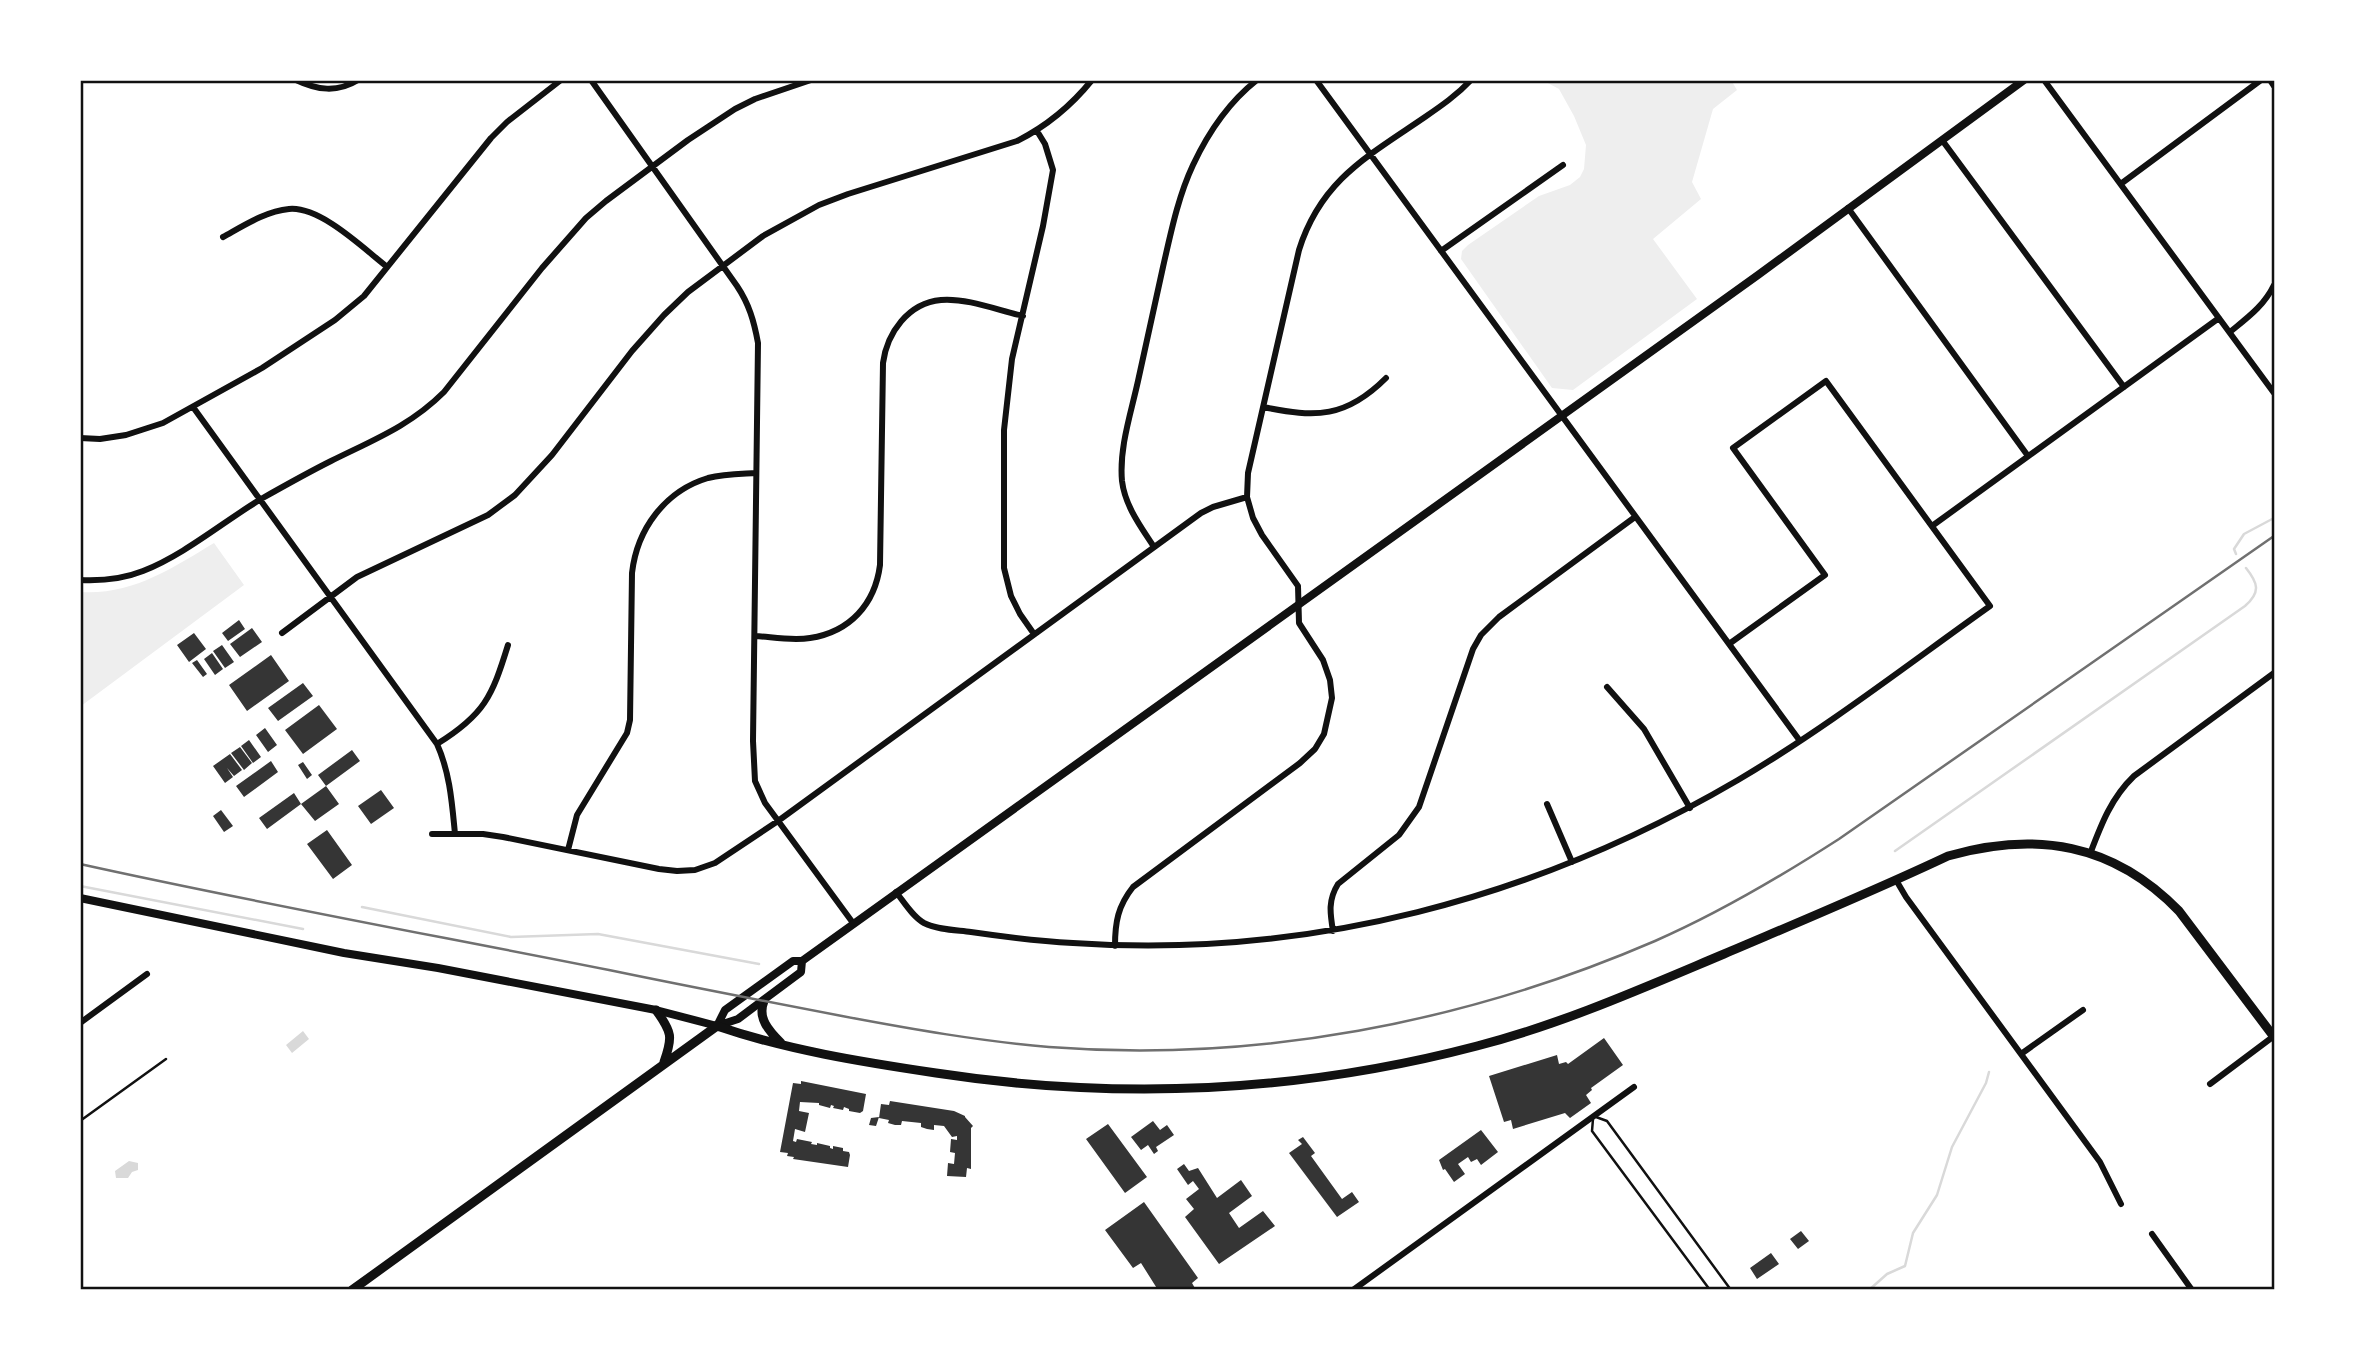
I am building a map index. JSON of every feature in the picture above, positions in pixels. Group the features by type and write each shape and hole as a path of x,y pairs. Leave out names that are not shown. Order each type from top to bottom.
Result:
{"main road":[{"path":"352,1290 717,1026 782,1044 882,1065 1053,1087 1225,1088 1321,1078 1420,1060 1479,1046 1549,1024 1675,975 1948,856 1994,845 2068,846 2138,877 2162,893 2179,911 2274,1036"},
{"path":"764,1001 761,1009 763,1020 782,1044"},
{"path":"656,1010 669,1029 671,1037 663,1064"}],"street":[{"path":"296,80 313,88 324,89 346,87 358,80"},
{"path":"80,438 100,439 136,433 163,423 262,368 335,320 364,296 491,138 507,122 561,80"},
{"path":"591,80 724,266 750,308 758,343 753,741 755,782 758,792 778,821 853,923"},
{"path":"80,580 97,581 142,572 163,562 305,474 398,429 444,393 566,240 606,201 735,109 755,99 811,80"},
{"path":"282,632 357,578 488,515 515,495 552,455 664,315 688,292 763,236 819,205 996,148 1037,131 1069,106 1092,80"},
{"path":"1154,547 1132,512 1122,482 1123,452 1142,359 1176,212 1194,164 1229,107 1257,80"},
{"path":"1316,80 1560,417 1584,445 1800,741"},
{"path":"1115,946 1115,919 1133,887 1300,764 1315,749 1324,734 1332,698 1330,680 1319,653 1299,623 1298,586 1253,518 1247,497 1248,473 1305,232 1326,194 1371,154 1453,97 1471,80"},
{"path":"717,1026 725,1010 793,961 802,961 2024,80"},
{"path":"2044,80 2274,393"},
{"path":"2122,183 2261,80"},
{"path":"2270,80 2274,86"},
{"path":"1034,634 1015,605 1004,568 1004,430 1012,359 1053,170 1045,144 1037,131"},
{"path":"1941,140 2124,387"},
{"path":"1441,251 1563,165"},
{"path":"1848,208 2028,456"},
{"path":"223,237 276,211 298,209 321,218 386,266"},
{"path":"2230,332 2253,314 2274,285"},
{"path":"755,636 808,638 825,634 850,621 868,604 874,592 880,565 883,363 885,350 897,326 908,313 922,305 940,300 956,300 1023,316"},
{"path":"1931,526 2219,318"},
{"path":"1263,407 1296,414 1329,412 1363,398 1386,378"},
{"path":"896,892 923,922 940,928 1023,939 1115,946 1169,946 1276,939 1334,931 1481,895 1572,862 1690,808 1800,741 1990,606 1826,381 1733,449 1825,575 1729,644"},
{"path":"193,407 437,744 449,784 455,834"},
{"path":"568,850 583,804 627,733 630,720 632,573 634,557 644,530 653,516 687,486 721,475 756,472"},
{"path":"432,834 484,834 659,869 695,870 715,863 778,821 1201,513 1247,497"},
{"path":"1334,931 1330,902 1338,884 1399,835 1419,807 1467,664 1481,635 1499,617 1635,517"},
{"path":"437,744 459,731 481,709 498,675 508,645"},
{"path":"2090,854 2107,810 2134,776 2274,673"},
{"path":"1607,687 1644,729 1690,808"},
{"path":"1547,804 1572,862"},
{"path":"1896,880 2100,1162 2121,1204"},
{"path":"80,898 344,953 438,968 656,1010 717,1026 738,1019 764,1001 801,972 802,961"},
{"path":"80,1023 147,974"},
{"path":"2021,1054 2082,1010"},
{"path":"2210,1084 2274,1036"},
{"path":"1353,1290 1634,1087"},
{"path":"2152,1234 2192,1290"}],"lane":[{"path":"80,1121 166,1059"},
{"path":"1710,1290 1592,1131 1593,1116 1606,1121 1731,1290"}],"shaded area":[{"path":"1731,80 1737,90 1713,109 1692,182 1701,199 1653,239 1697,299 1573,390 1552,388 1461,259 1462,251 1468,245 1539,196 1570,185 1580,177 1584,169 1586,145 1574,116 1559,89 1544,81"},
{"path":"214,543 244,585 81,706 81,592 100,592 134,585 166,571"},
{"path":"303,1031 309,1039 292,1053 286,1045"},
{"path":"129,1161 138,1163 138,1170 132,1172 128,1178 116,1178 115,1171"}],"building":[{"path":"239,620 245,629 228,641 222,633"},
{"path":"252,628 262,642 240,657 230,644"},
{"path":"194,633 206,649 189,662 177,645"},
{"path":"222,645 234,662 225,668 213,651"},
{"path":"212,653 223,669 215,675 204,659"},
{"path":"271,655 289,681 247,711 229,685"},
{"path":"197,660 207,674 203,677 192,663"},
{"path":"303,683 313,696 278,721 268,708"},
{"path":"319,705 337,729 303,754 285,730"},
{"path":"265,728 277,745 268,752 256,735"},
{"path":"249,740 261,757 253,763 241,746"},
{"path":"240,747 252,763 244,770 231,753"},
{"path":"352,750 360,761 326,786 318,775"},
{"path":"230,754 242,770 234,776 227,768 233,777 225,783 213,766"},
{"path":"271,761 278,772 244,797 236,786"},
{"path":"303,762 312,775 307,779 298,765"},
{"path":"326,786 339,804 315,821 301,804"},
{"path":"381,790 394,808 371,824 358,806"},
{"path":"294,793 301,804 267,829 259,818"},
{"path":"221,810 233,826 224,832 213,816"},
{"path":"327,830 352,865 333,879 307,844"},
{"path":"1604,1038 1623,1065 1591,1088 1586,1095 1591,1103 1570,1118 1565,1113 1513,1129 1511,1120 1504,1122 1489,1076 1557,1055 1559,1064 1568,1064"},
{"path":"801,1081 866,1094 863,1111 860,1113 844,1107 843,1110 831,1105 830,1108 819,1103 800,1102 799,1111 809,1113 805,1132 795,1129 793,1141 796,1142 797,1139 833,1149 833,1146 843,1148 843,1151 849,1152 850,1155 848,1167 793,1159 794,1157 787,1156 788,1153 780,1152 793,1083 801,1084"},
{"path":"890,1101 954,1111 965,1116 973,1126 971,1169 967,1168 966,1177 947,1176 948,1163 954,1164 955,1153 950,1152 951,1139 957,1140 957,1136 952,1137 944,1126 934,1125 934,1130 921,1127 921,1123 888,1123 889,1120 879,1118 881,1104 889,1105"},
{"path":"879,1117 876,1126 869,1125 871,1118"},
{"path":"1153,1121 1160,1130 1167,1125 1174,1135 1156,1147 1158,1151 1154,1154 1148,1145 1141,1150 1131,1137"},
{"path":"1108,1124 1147,1177 1125,1193 1086,1139"},
{"path":"1481,1130 1498,1152 1481,1165 1477,1159 1471,1162 1468,1157 1458,1164 1465,1174 1454,1182 1445,1169 1443,1170 1439,1160"},
{"path":"1303,1137 1315,1153 1311,1156 1342,1199 1352,1192 1359,1202 1337,1217 1289,1153 1302,1144 1298,1140"},
{"path":"1184,1164 1189,1171 1198,1168 1217,1198 1241,1180 1252,1196 1229,1213 1239,1228 1263,1211 1275,1226 1219,1264 1185,1217 1194,1209 1186,1199 1199,1189 1193,1181 1188,1185 1177,1169"},
{"path":"1144,1202 1198,1278 1192,1283 1196,1290 1158,1290 1141,1263 1133,1268 1105,1230"},
{"path":"1801,1231 1809,1241 1798,1249 1790,1239"},
{"path":"1771,1253 1779,1264 1757,1279 1750,1268"}],"waterway":[{"path":"2236,554 2234,549 2244,534 2274,518"},
{"path":"1895,851 2245,606 2256,592 2253,578 2246,568"},
{"path":"80,886 303,929"},
{"path":"362,907 511,937 598,934 759,964"},
{"path":"1869,1290 1887,1274 1905,1266 1913,1233 1937,1195 1952,1147 1986,1083 1989,1072"}],"railway":[{"path":"80,864 784,1005 919,1030 997,1041 1049,1047 1204,1049 1282,1042 1358,1031 1434,1015 1583,970 1655,941 1726,906 1839,839 2274,536"}]}
